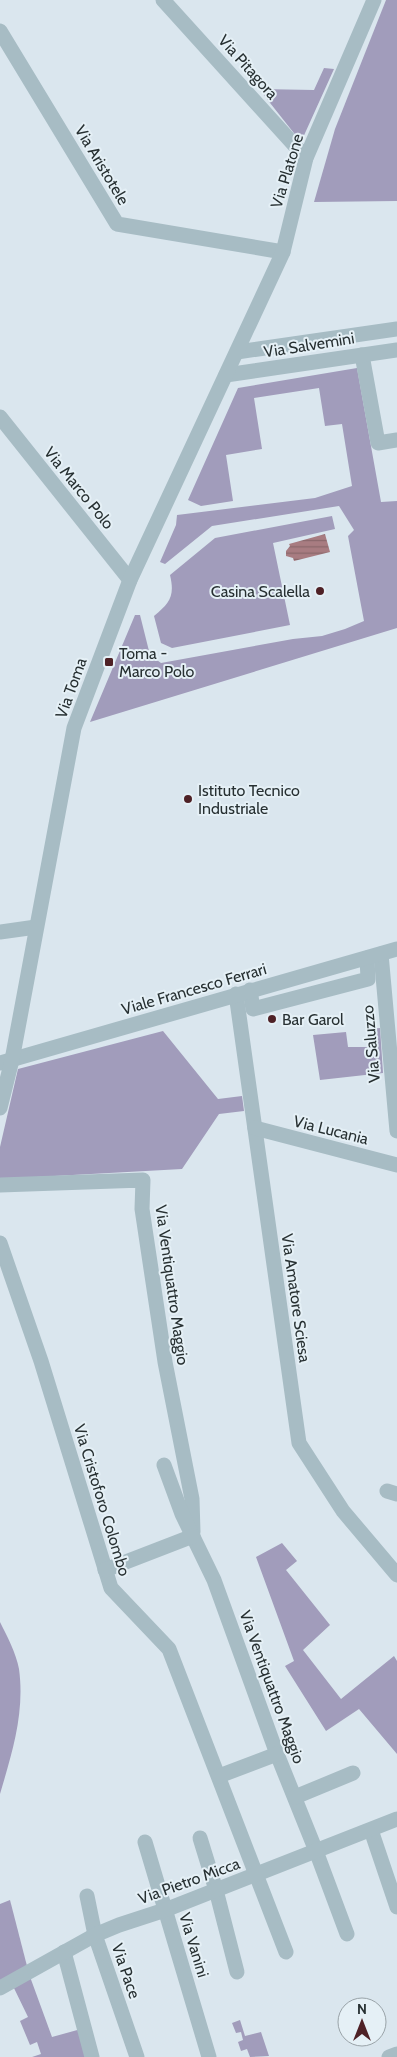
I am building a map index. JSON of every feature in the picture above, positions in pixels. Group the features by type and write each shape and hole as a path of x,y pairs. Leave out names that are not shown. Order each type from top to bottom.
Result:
{"street":[{"name":"Via Pitagora","path":"163,0 306,158"},
{"name":"Via Platone","path":"237,352 284,252 306,158 374,0"},
{"name":"Via Aristotele","path":"0,31 117,224 284,252"},
{"name":"Via Salvemini","path":"237,352 397,329"},
{"name":"Via Salvemini","path":"226,376 397,350"},
{"name":"Via Toma","path":"6,1061 36,927 74,728 130,580 237,352"},
{"path":"362,355 378,443 397,440"},
{"name":"Via Marco Polo","path":"0,417 130,580"},
{"path":"0,932 36,927"},
{"name":"Viale Francesco Ferrari","path":"6,1061 397,949"},
{"path":"243,992 254,1009 368,979 374,956"},
{"name":"Via Saluzzo","path":"374,956 390,972 397,1131"},
{"name":"Via Amatore Sciesa","path":"243,992 255,1128 299,1443 343,1511 397,1575"},
{"path":"0,1108 6,1061"},
{"name":"Via Lucania","path":"255,1128 397,1165"},
{"name":"Via Ventiquattro Maggio","path":"0,1185 142,1180 142,1208 165,1362 192,1499 193,1536"},
{"name":"Via Cristoforo Colombo","path":"0,1243 3,1260 40,1361 111,1588 168,1649 286,1952"},
{"name":"Via Ventiquattro Maggio","path":"164,1465 182,1514 214,1580 277,1754 347,1934"},
{"path":"105,1570 193,1536"},
{"path":"219,1776 277,1754"},
{"path":"295,1797 353,1773"},
{"name":"Via Pietro Micca","path":"0,1988 95,1935 165,1910 397,1820"},
{"path":"371,1830 393,1884 397,1908"},
{"path":"200,1838 238,1972"},
{"name":"Via Vanini","path":"145,1842 209,2057"},
{"name":"Via Pace","path":"87,1896 95,1935 137,2057"},
{"path":"64,1952 92,2057"},
{"path":"389,2057 397,2054"}],"shaded area":[{"path":"386,0 397,0 397,201 314,202 335,129"},
{"path":"324,68 334,69 301,142 259,89 314,90"},
{"path":"357,368 381,502 397,501 397,628 90,722 135,615 140,615 150,655 161,663 293,639 322,636 364,621 348,536 354,530 339,506 212,526 165,564 160,562 176,525 177,515 315,498 352,486 342,424 325,426 319,388 254,398 262,449 226,455 233,501 201,506 188,500 238,388"},
{"path":"332,516 335,529 273,543 290,625 172,648 161,643 154,616 170,598 172,588 170,575 215,538"},
{"path":"325,534 330,552 294,561 293,558 286,556 289,544"},
{"path":"380,1028 383,1073 320,1080 313,1035 346,1032 348,1047 368,1047 367,1029"},
{"path":"163,1031 218,1099 242,1096 244,1111 219,1114 182,1169 0,1179 0,1147 18,1069"},
{"path":"282,1543 297,1561 286,1570 330,1625 303,1650 341,1699 394,1656 397,1661 397,1754 359,1709 326,1731 285,1666 294,1661 256,1557"},
{"path":"0,1622 16,1657 19,1669 20,1701 16,1733 0,1794"},
{"path":"10,1900 27,1966 0,1982 0,1904"},
{"path":"29,1974 52,2037 81,2029 89,2057 32,2057 41,2054 37,2042 30,2045 20,2021 28,2017 12,1984"},
{"path":"240,2020 245,2036 261,2032 269,2056 250,2057 247,2049 241,2051 238,2042 243,2040 241,2032 236,2033 232,2023"}],"place":[{"name":"Casina Scalella","path":"320,591"},
{"name":"Toma - Marco Polo","path":"109,662"},
{"name":"Istituto Tecnico Industriale","path":"188,799"},
{"name":"Bar Garol","path":"272,1019"}]}
